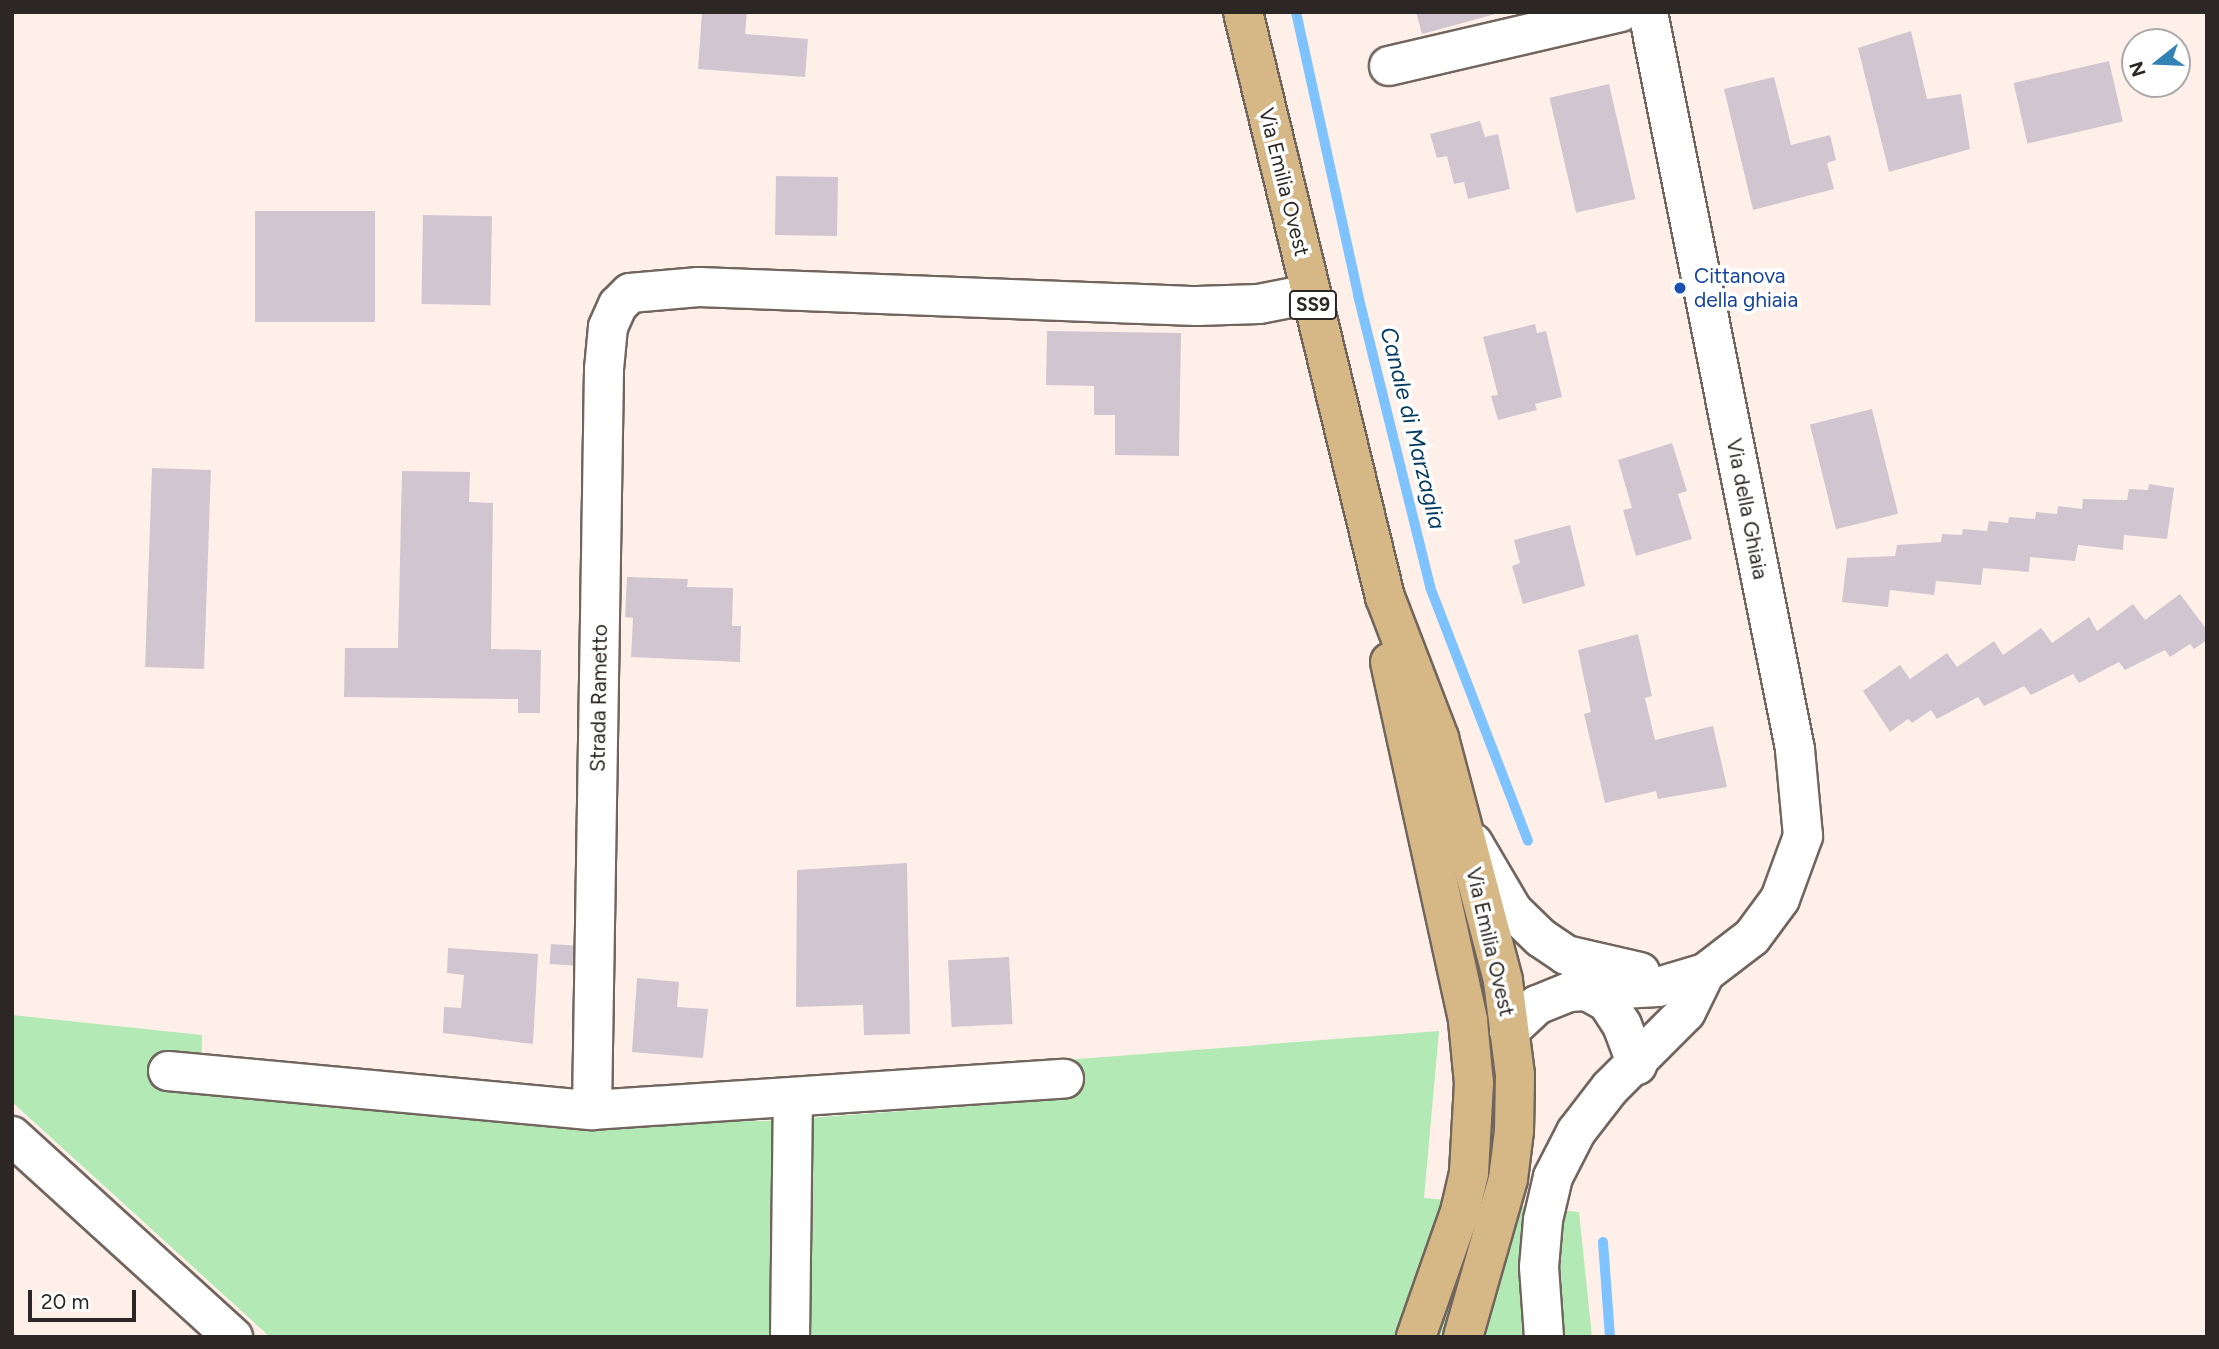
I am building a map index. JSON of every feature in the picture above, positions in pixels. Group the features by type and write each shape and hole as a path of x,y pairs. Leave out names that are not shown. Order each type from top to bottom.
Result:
{"main road":[{"name":"Via Emilia Ovest","path":"1243,12 1385,597 1439,738 1503,981 1515,1075 1508,1180 1463,1337"},
{"name":"Via Emilia Ovest","path":"1385,597 1391,671 1468,1021 1474,1083 1469,1173 1461,1209 1416,1337"}],"street":[{"path":"1389,66 1621,12"},
{"name":"Via della Ghiaia","path":"1509,1031 1537,1006 1585,990 1658,987 1705,973 1752,937 1780,899 1803,836 1804,814 1796,749 1648,12"},
{"name":"Strada Rametto","path":"592,1110 604,369 607,327 618,305 630,293 699,287 1196,306 1259,304 1310,294"},
{"path":"1460,816 1513,911 1566,955 1638,972 1705,973 1686,1012 1637,1065 1610,1088 1576,1132 1553,1177 1543,1220 1539,1267 1544,1337"},
{"path":"1585,990 1607,1002 1622,1025 1637,1065"},
{"path":"168,1071 592,1110 793,1099 1064,1079"},
{"path":"790,1337 793,1099"},
{"path":"12,1136 233,1337"}],"green space":[{"path":"12,1015 202,1035 201,1094 591,1123 766,1121 1068,1099 1065,1060 1439,1031 1424,1198 1579,1212 1592,1337 270,1337 12,1102"}],"building":[{"path":"702,12 747,12 745,34 808,39 805,77 698,69"},
{"path":"1416,12 1499,12 1499,13 1422,34"},
{"path":"1911,31 1927,99 1961,94 1970,149 1889,172 1858,48"},
{"path":"2109,61 2123,121 2027,143 2014,83"},
{"path":"1774,77 1791,145 1830,135 1836,160 1827,163 1834,189 1753,210 1724,89"},
{"path":"1609,84 1636,199 1576,213 1550,98"},
{"path":"1480,121 1485,137 1498,134 1510,189 1468,199 1464,182 1454,184 1447,156 1437,158 1430,134"},
{"path":"776,176 838,177 837,236 775,235"},
{"path":"255,211 375,211 375,322 255,322"},
{"path":"423,215 492,216 490,305 421,304"},
{"path":"1535,324 1537,333 1546,331 1562,397 1535,404 1537,410 1498,420 1491,396 1498,395 1483,337"},
{"path":"1047,331 1181,333 1179,456 1115,455 1115,415 1094,415 1094,386 1046,385"},
{"path":"1872,409 1898,514 1836,529 1810,424"},
{"path":"1672,443 1687,491 1678,494 1692,539 1636,556 1623,510 1632,508 1618,460"},
{"path":"152,468 211,470 204,669 145,667"},
{"path":"402,471 470,472 469,502 493,503 491,649 541,650 540,713 518,713 518,699 344,697 345,648 398,648"},
{"path":"2149,484 2174,488 2167,539 2124,535 2123,550 2078,545 2075,561 2030,557 2029,572 1983,568 1981,585 1936,581 1934,595 1890,590 1888,607 1842,602 1847,558 1895,556 1897,545 1941,542 1942,534 1962,535 1963,529 1987,531 1989,521 2008,523 2009,517 2035,519 2036,512 2057,514 2058,506 2082,509 2083,499 2127,500 2129,489 2148,490"},
{"path":"1570,525 1585,586 1523,604 1512,566 1520,563 1514,540"},
{"path":"627,577 688,579 687,587 733,588 732,626 741,626 740,662 631,657 633,618 625,617"},
{"path":"2180,594 2207,630 2207,640 2194,649 2190,644 2170,657 2165,650 2125,670 2119,662 2079,683 2073,674 2031,695 2024,686 1984,706 1978,697 1937,719 1931,710 1912,723 1908,719 1890,732 1863,691 1900,665 1910,679 1947,653 1957,667 1994,641 2003,655 2041,628 2052,643 2089,617 2097,631 2133,604 2145,620"},
{"path":"1638,634 1652,696 1645,698 1655,740 1713,726 1727,787 1658,799 1656,791 1605,803 1584,714 1591,712 1578,650"},
{"path":"907,863 910,1034 864,1035 863,1005 796,1007 797,870"},
{"path":"551,944 581,946 580,966 550,964"},
{"path":"448,948 538,954 533,1044 443,1033 444,1007 461,1008 464,975 447,973"},
{"path":"1009,957 1013,1024 952,1027 948,960"},
{"path":"637,978 679,982 677,1007 708,1009 703,1058 632,1052"}],"waterway":[{"name":"Canale di Marzaglia","path":"1296,12 1358,295 1430,587 1528,841"},
{"name":"Canale di Marzaglia","path":"1603,1242 1610,1337"}],"place":[{"name":"Cittanova della ghiaia","path":"1680,288"}]}
